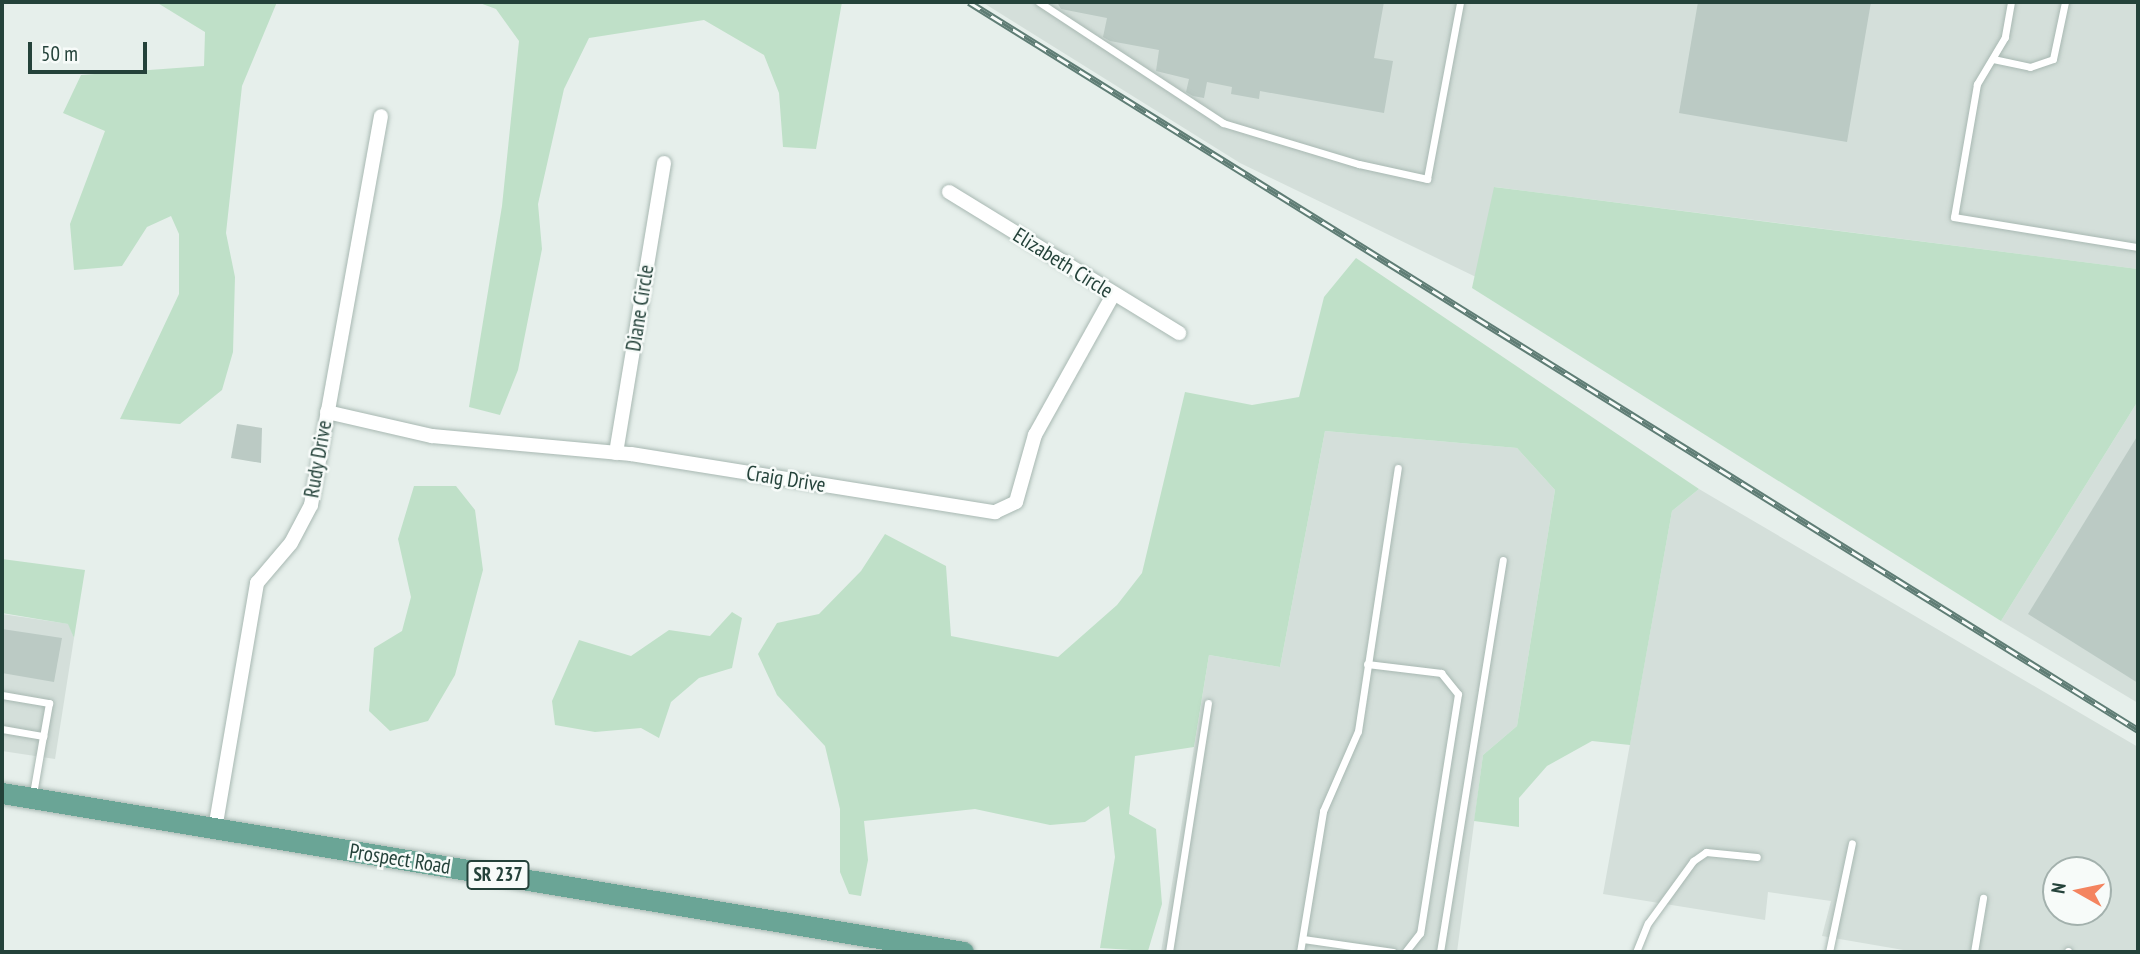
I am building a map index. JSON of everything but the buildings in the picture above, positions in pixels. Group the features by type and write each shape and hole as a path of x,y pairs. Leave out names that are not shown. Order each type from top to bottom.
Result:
{"main road":[{"name":"Prospect Road","path":"2,793 964,952"}],"street":[{"name":"Rudy Drive","path":"215,829 257,583 291,543 311,505 381,116"},
{"name":"Diane Circle","path":"616,453 664,163"},
{"name":"Elizabeth Circle","path":"949,191 1113,295 1179,333"},
{"name":"Craig Drive","path":"327,412 432,436 616,453 995,512 1016,502 1035,435 1113,295"}],"lane":[{"path":"1039,2 1223,124 1359,164 1427,179 1460,2"},
{"path":"2011,2 2005,37 1977,84 1954,216 2138,247"},
{"path":"1993,59 2030,67 2053,59 2065,2"},
{"path":"1300,952 1323,811 1358,731 1398,468"},
{"path":"1440,952 1503,561"},
{"path":"1367,664 1441,673 1458,694 1420,933 1405,952"},
{"path":"2,695 48,703 32,799"},
{"path":"1169,952 1208,703"},
{"path":"2,729 43,736"},
{"path":"1829,952 1852,844"},
{"path":"1636,952 1648,923 1693,861 1706,852 1757,857"},
{"path":"1974,952 1983,898"},
{"path":"1303,939 1393,952"}],"shaded area":[{"path":"982,2 2138,2 2138,269 1495,187 1476,277 1240,163"},
{"path":"2138,401 2138,703 2001,621"},
{"path":"1325,431 1517,448 1555,490 1517,726 1483,755 1457,952 1161,952 1209,655 1280,667"},
{"path":"1699,489 2138,747 2138,952 1915,952 1822,936 1831,901 1768,892 1765,920 1603,894 1672,511"},
{"path":"2,614 69,624 74,638 55,759 2,751"}],"green space":[{"path":"156,2 277,2 242,86 226,233 235,277 233,352 222,390 180,424 120,419 179,294 179,234 171,216 147,227 122,266 74,270 70,224 105,131 63,113 81,75 204,66 205,32"},
{"path":"477,2 842,2 816,149 783,147 779,93 764,55 704,20 589,38 564,89 538,204 542,249 518,370 500,415 469,407 502,206 519,41 496,9"},
{"path":"1494,187 2138,269 2138,401 2001,621 1472,288"},
{"path":"1356,258 1699,489 1672,511 1630,745 1592,741 1547,766 1519,798 1519,827 1474,821 1483,755 1517,726 1555,490 1517,448 1325,431 1280,667 1209,655 1194,747 1135,756 1129,814 1156,829 1162,904 1148,951 1100,948 1115,857 1109,806 1085,822 1050,825 975,809 864,821 868,860 861,896 849,894 840,872 840,809 825,746 777,695 758,654 777,623 819,614 861,571 885,534 946,566 951,636 1058,657 1117,605 1142,573 1185,392 1252,405 1299,397 1324,297"},
{"path":"414,486 456,486 475,510 483,570 455,675 428,721 390,731 369,711 374,648 402,631 411,597 398,539"},
{"path":"2,559 85,570 74,638 68,624 2,613"},
{"path":"732,612 742,618 732,668 699,678 671,702 659,738 641,728 595,732 555,725 552,701 579,640 631,656 669,630 710,636"}],"railway":[{"path":"969,2 2138,730"}]}
